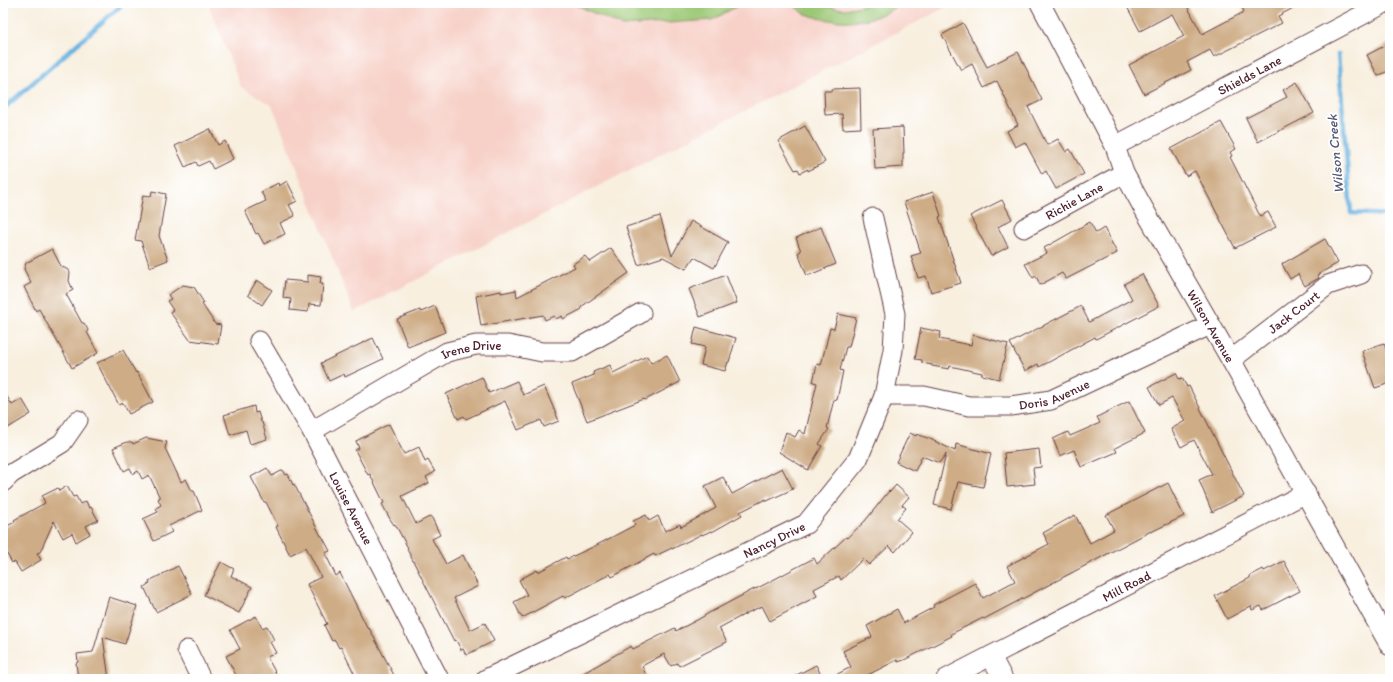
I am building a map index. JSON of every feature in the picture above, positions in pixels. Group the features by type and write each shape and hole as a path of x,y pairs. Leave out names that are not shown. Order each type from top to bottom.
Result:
{"street":[{"name":"Wilson Avenue","path":"1040,3 1115,146 1124,173 1306,493 1390,646"},
{"name":"Shields Lane","path":"1115,146 1384,3"},
{"name":"Richie Lane","path":"1024,228 1124,173"},
{"name":"Nancy Drive","path":"486,679 806,524 858,459 884,396 893,350 895,314 872,218"},
{"name":"Jack Court","path":"1231,360 1328,285 1361,274"},
{"name":"Irene Drive","path":"312,430 447,352 476,345 508,345 542,352 572,352 641,313"},
{"name":"Doris Avenue","path":"884,396 924,396 969,406 1011,406 1051,400 1210,325"},
{"name":"Louise Avenue","path":"259,341 312,430 439,679"},
{"path":"3,482 12,474 62,443 78,420"},
{"name":"Mill Road","path":"946,679 1306,493"},
{"path":"187,650 201,679"},
{"path":"991,656 1003,679"}],"shaded area":[{"path":"208,3 954,3 354,312 272,105 241,87"}],"green space":[{"path":"572,3 743,3 712,20 622,26"},
{"path":"791,3 819,3 827,7 845,9 872,3 900,3 879,16 855,21 842,21 817,18 800,11"}],"building":[{"path":"1125,3 1193,3 1187,6 1202,34 1244,12 1242,7 1249,3 1303,3 1278,16 1282,23 1214,57 1210,50 1187,62 1191,70 1144,94 1129,65 1184,36 1172,14 1140,31"},
{"path":"963,23 987,67 1018,52 1042,100 1028,107 1047,145 1058,139 1066,152 1070,149 1084,174 1056,189 1046,171 1042,174 1025,142 1015,147 1007,131 1018,125 997,81 984,88 972,64 961,70 942,35"},
{"path":"1390,43 1390,70 1378,76 1367,55"},
{"path":"1297,82 1314,113 1258,142 1246,118 1287,97 1283,90"},
{"path":"860,88 861,128 843,129 842,114 825,115 824,91 832,91 832,89"},
{"path":"1221,122 1236,149 1230,152 1232,156 1230,157 1260,216 1268,212 1276,227 1235,248 1195,171 1186,176 1171,149"},
{"path":"805,126 825,162 808,171 808,169 800,173 798,169 795,170 778,141"},
{"path":"903,127 903,167 875,169 873,129"},
{"path":"210,129 218,145 225,141 233,159 213,169 209,161 198,166 196,162 185,167 175,146"},
{"path":"287,181 297,201 289,205 295,216 280,223 285,234 264,244 258,233 256,234 245,211 266,201 261,192 278,183 279,186"},
{"path":"152,191 166,194 159,236 168,260 150,267 141,241 135,240 143,195 151,196"},
{"path":"933,192 941,216 939,217 961,283 931,292 926,276 918,278 911,256 921,253 904,202"},
{"path":"1002,200 1012,219 998,227 1008,247 991,256 970,216"},
{"path":"660,216 672,256 691,221 728,242 714,268 694,257 686,269 663,257 638,265 626,227"},
{"path":"1090,222 1096,233 1104,228 1117,253 1066,279 1062,273 1040,285 1036,276 1033,278 1025,264 1047,253 1044,248"},
{"path":"821,227 836,264 807,276 798,253 801,251 796,238"},
{"path":"1325,239 1338,263 1317,275 1319,278 1305,286 1298,274 1290,279 1282,264"},
{"path":"611,248 629,273 581,307 582,309 563,319 562,316 556,319 554,316 545,320 543,315 481,326 476,296 501,291 501,293 516,290 517,297 575,267 573,264 585,256 590,262"},
{"path":"52,249 61,266 70,273 69,281 73,290 66,294 82,323 84,323 88,330 87,332 98,353 72,368 39,309 36,311 24,287 31,283 24,269 26,263"},
{"path":"1142,274 1159,306 1096,339 1095,337 1039,367 1038,364 1025,371 1010,343 1081,306 1089,322 1132,299 1124,284"},
{"path":"308,275 321,277 320,284 323,284 321,305 309,304 308,312 290,310 291,299 283,298 285,280 308,282"},
{"path":"726,275 737,303 700,317 689,289"},
{"path":"257,280 272,290 262,305 248,295"},
{"path":"183,285 194,287 204,303 202,304 215,324 221,325 218,344 190,340 170,312 173,310 167,301 171,299 168,295"},
{"path":"435,306 445,332 408,347 397,319"},
{"path":"838,314 856,318 849,347 846,347 840,370 843,371 837,400 834,399 827,428 829,429 819,444 822,446 808,470 779,452 786,432 795,437 799,430 805,434 817,383 813,382 817,364 821,365 830,328 834,329"},
{"path":"696,327 736,338 725,371 701,365 705,347 692,344"},
{"path":"921,328 941,332 939,339 971,345 973,335 1008,344 999,379 982,375 982,373 950,366 949,369 932,366 922,363 922,360 915,359"},
{"path":"373,338 383,359 345,377 344,374 329,381 321,363"},
{"path":"1384,343 1390,362 1390,383 1375,388 1362,351"},
{"path":"123,350 153,402 129,414 123,403 119,405 97,363"},
{"path":"667,355 680,382 645,400 644,399 587,421 572,384 594,375 593,372 610,365 613,373 647,356 651,363"},
{"path":"1176,373 1179,379 1182,378 1187,387 1189,386 1244,496 1212,512 1199,480 1212,474 1194,440 1181,447 1171,429 1185,421 1172,398 1159,405 1149,387"},
{"path":"482,377 489,393 517,381 523,395 544,386 559,421 544,427 541,420 518,430 505,401 466,419 464,416 458,419 446,394"},
{"path":"3,390 12,405 22,399 31,414 3,431"},
{"path":"1129,401 1145,433 1115,448 1117,452 1081,467 1074,450 1060,456 1053,439 1068,432 1070,436 1100,423 1097,417"},
{"path":"254,406 255,413 258,412 267,439 250,444 246,430 230,435 224,415"},
{"path":"389,424 404,454 419,447 425,462 428,460 435,472 426,477 429,483 402,496 416,524 431,516 440,535 432,539 446,564 463,555 478,586 454,598 470,630 485,623 494,641 466,655 463,649 461,650 456,640 454,641 407,549 408,548 382,504 384,503 370,474 368,475 355,450 359,448 356,441"},
{"path":"910,433 916,436 917,434 928,438 955,451 956,444 991,454 983,487 958,482 951,509 934,505 946,454 939,463 922,456 915,471 896,462"},
{"path":"146,438 167,442 165,448 181,482 186,479 192,491 194,491 202,510 169,526 172,532 154,541 143,519 158,512 156,508 161,505 158,499 160,498 149,475 142,479 138,471 133,474 130,468 124,471 113,448 127,442 132,442 133,444"},
{"path":"1039,449 1041,467 1033,468 1035,484 1007,487 1004,453"},
{"path":"267,468 272,476 283,470 286,475 288,474 330,551 325,553 336,576 340,573 368,629 369,628 396,679 357,679 341,647 339,648 335,640 332,641 324,625 327,624 307,584 321,577 306,547 290,555 276,527 278,526 266,502 264,502 251,477"},
{"path":"782,468 793,489 767,501 766,499 740,512 742,515 712,532 702,534 655,556 654,554 612,577 610,574 565,598 563,596 522,618 514,602 527,595 519,580 566,557 567,559 595,546 635,525 633,521 646,515 649,521 658,516 665,531 680,524 681,527 716,508 705,486 723,477 732,494"},
{"path":"1168,483 1184,516 1151,531 984,619 983,618 951,634 952,636 904,660 898,662 897,660 860,679 828,679 851,667 843,651 872,637 867,626 897,609 904,623 934,607 933,605 975,583 983,598 1015,581 1007,566 1049,544 1043,533 1075,515 1090,543 1114,530 1106,515"},
{"path":"896,485 909,497 902,505 906,508 897,519 912,532 895,552 889,546 869,565 863,559 841,580 839,576 814,589 817,596 770,621 762,606 749,612 719,628 727,642 679,666 677,663 671,666 664,654 642,666 648,679 573,679 631,646 633,649 675,628 676,631 814,558 817,564 865,521 889,491 890,492"},
{"path":"67,486 73,497 76,496 80,504 86,501 89,508 91,507 98,520 86,526 90,534 76,542 72,533 63,538 54,521 40,552 37,553 41,560 21,572 15,562 12,563 3,547 3,528 15,522 14,520 45,503 42,496 58,488 59,491"},
{"path":"1284,561 1300,591 1263,610 1261,606 1252,610 1251,606 1227,619 1215,596 1250,578 1250,576 1263,569 1264,571"},
{"path":"221,562 234,569 231,576 252,587 239,613 204,595"},
{"path":"178,566 192,594 156,612 144,587 150,583 149,581"},
{"path":"109,597 137,606 125,644 103,637 109,679 78,679 76,663 78,662 77,654 93,652"},
{"path":"256,616 262,628 267,626 274,640 270,642 276,653 267,657 279,679 238,679 226,656 240,649 230,630"},
{"path":"816,665 823,679 789,679"}],"waterway":[{"path":"3,109 124,3"},
{"name":"Wilson Creek","path":"1338,54 1351,213 1390,215"}]}
